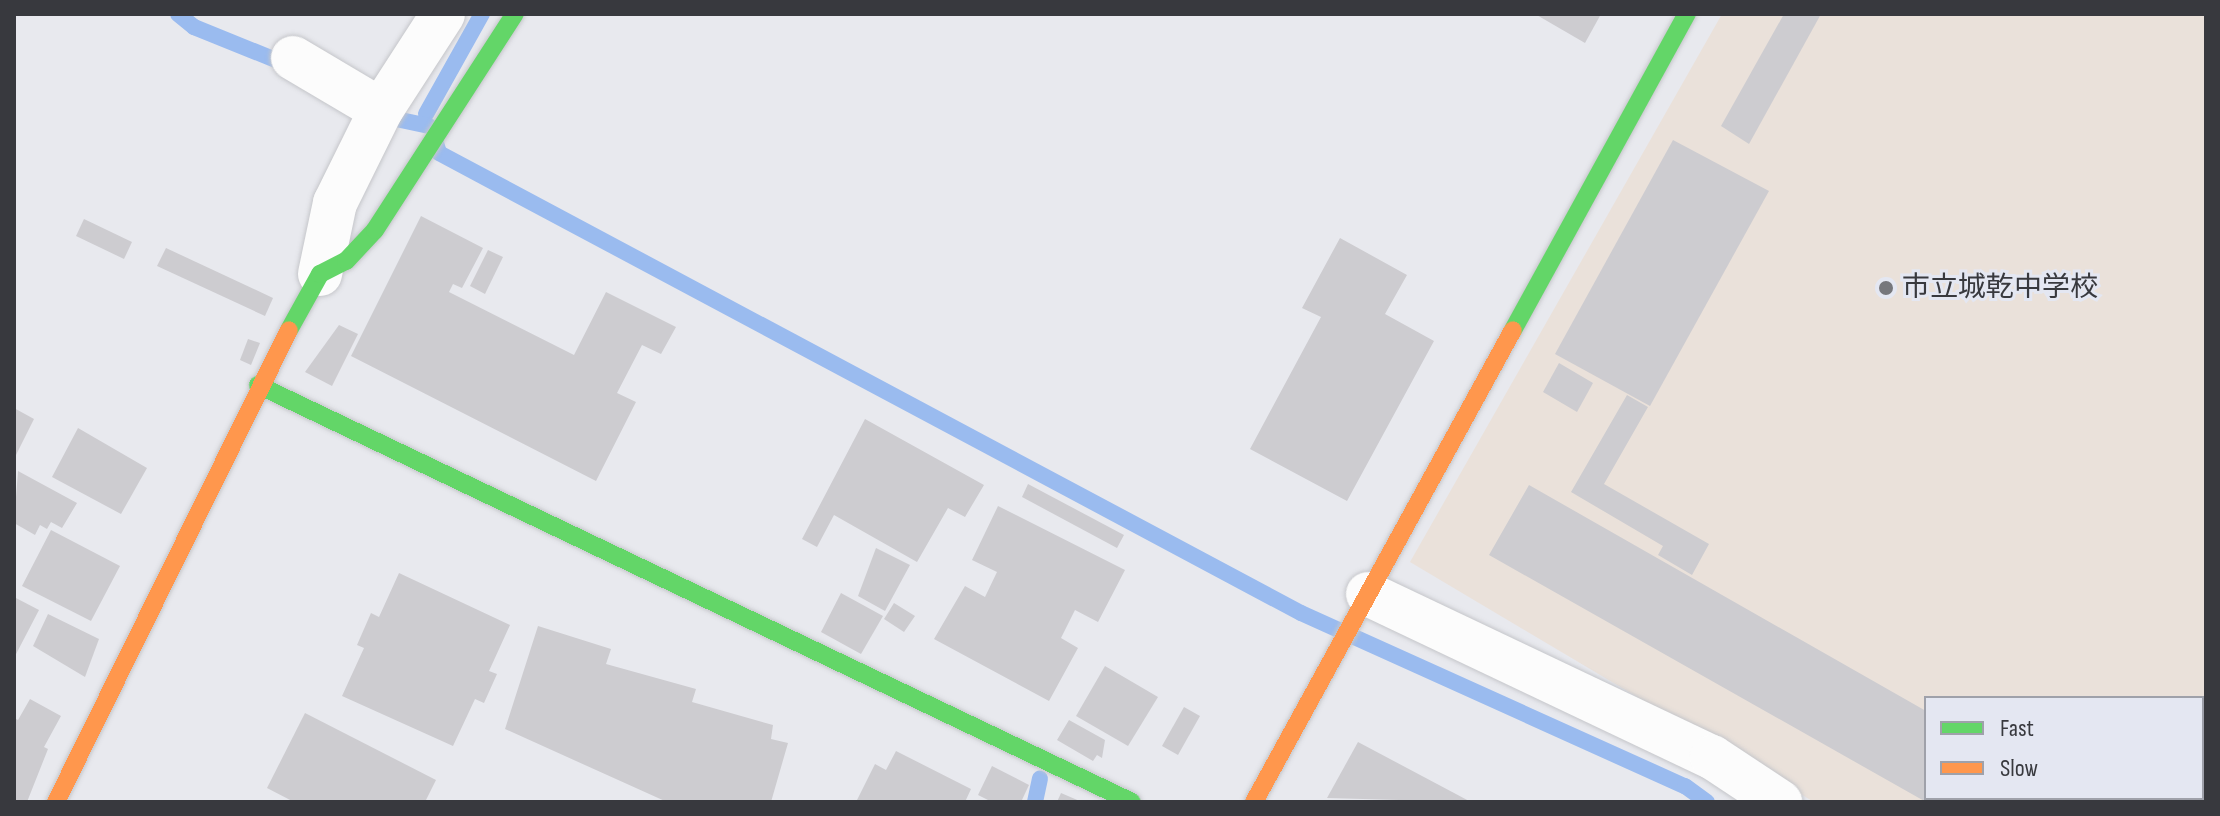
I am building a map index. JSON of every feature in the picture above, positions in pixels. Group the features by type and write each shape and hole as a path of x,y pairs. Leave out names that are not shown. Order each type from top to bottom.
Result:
{"street":[{"path":"56,802 258,385 320,274 335,203 376,121 443,14"},
{"path":"320,274 346,261 375,230 515,14"},
{"path":"1254,802 1687,14"},
{"path":"293,58 404,143 410,178"},
{"path":"258,385 1132,802"},
{"path":"1361,606 1712,757 1780,802"}],"shaded area":[{"name":"市立城乾中学校","path":"1722,14 2206,14 2206,802 1814,802 1410,562"}],"building":[{"path":"1535,14 1601,14 1585,43"},
{"path":"1784,14 1821,14 1749,144 1721,126"},
{"path":"1673,140 1769,191 1650,406 1555,354"},
{"path":"421,216 483,248 462,288 453,284 449,292 574,355 606,292 676,327 661,354 642,345 617,393 636,402 596,481 351,356"},
{"path":"84,219 132,242 124,259 76,236"},
{"path":"1340,238 1407,275 1385,314 1434,341 1347,501 1250,449 1321,317 1302,308"},
{"path":"166,248 273,298 265,316 157,266"},
{"path":"488,250 503,257 485,294 470,286"},
{"path":"339,325 358,334 332,386 305,372"},
{"path":"248,339 260,343 251,365 240,360"},
{"path":"1559,363 1593,383 1577,412 1543,392"},
{"path":"1627,395 1648,407 1604,484 1709,544 1692,575 1658,555 1663,546 1571,492"},
{"path":"14,408 34,419 14,459"},
{"path":"865,419 984,485 965,517 948,508 917,562 834,515 817,547 802,539"},
{"path":"78,428 147,468 121,514 52,477"},
{"path":"18,471 77,503 62,528 51,522 47,529 40,525 35,535 14,523"},
{"path":"1028,484 1124,535 1117,548 1022,497"},
{"path":"1529,485 1924,710 1924,800 2087,802 1926,802 1489,555"},
{"path":"998,506 1125,570 1098,622 1075,610 1061,638 1078,648 1049,701 934,639 965,586 985,597 997,572 972,560"},
{"path":"51,530 120,566 91,621 22,586"},
{"path":"876,548 910,565 885,611 858,596"},
{"path":"399,573 510,625 489,671 497,674 484,703 475,699 453,746 342,696 364,648 357,645 371,613 379,617"},
{"path":"841,593 883,616 861,654 821,632"},
{"path":"14,597 39,610 14,658"},
{"path":"894,603 915,616 904,632 884,619"},
{"path":"48,614 99,639 85,677 33,646"},
{"path":"538,626 611,649 606,664 696,689 692,702 773,725 771,739 788,743 771,802 667,802 505,729"},
{"path":"1105,666 1158,697 1128,746 1076,716"},
{"path":"30,699 61,716 44,747 48,749 27,802 14,802 14,718 18,720"},
{"path":"1184,707 1200,716 1178,755 1162,746"},
{"path":"305,713 436,780 425,802 294,802 267,788"},
{"path":"1069,720 1105,740 1102,758 1097,755 1093,761 1057,740"},
{"path":"1358,742 1471,802 1327,798"},
{"path":"896,751 971,789 965,802 856,802 875,764 886,770"},
{"path":"992,766 1029,785 1021,802 992,802 978,795"},
{"path":"1061,793 1082,802 1057,802"}],"waterway":[{"path":"178,14 194,27 288,65"},
{"path":"426,114 482,14"},
{"path":"382,116 429,126"},
{"path":"436,143 439,153 1301,613 1685,786 1707,802"},
{"path":"1035,802 1040,779"}],"traffic: fast":[{"path":"289,330 320,274 346,261 375,230 515,14"},
{"path":"1513,330 1687,14"},
{"path":"258,385 1132,802"}],"traffic: slow":[{"path":"56,802 289,330"},
{"path":"1254,802 1513,330"}],"place":[{"name":"市立城乾中学校","path":"1886,288"}]}
